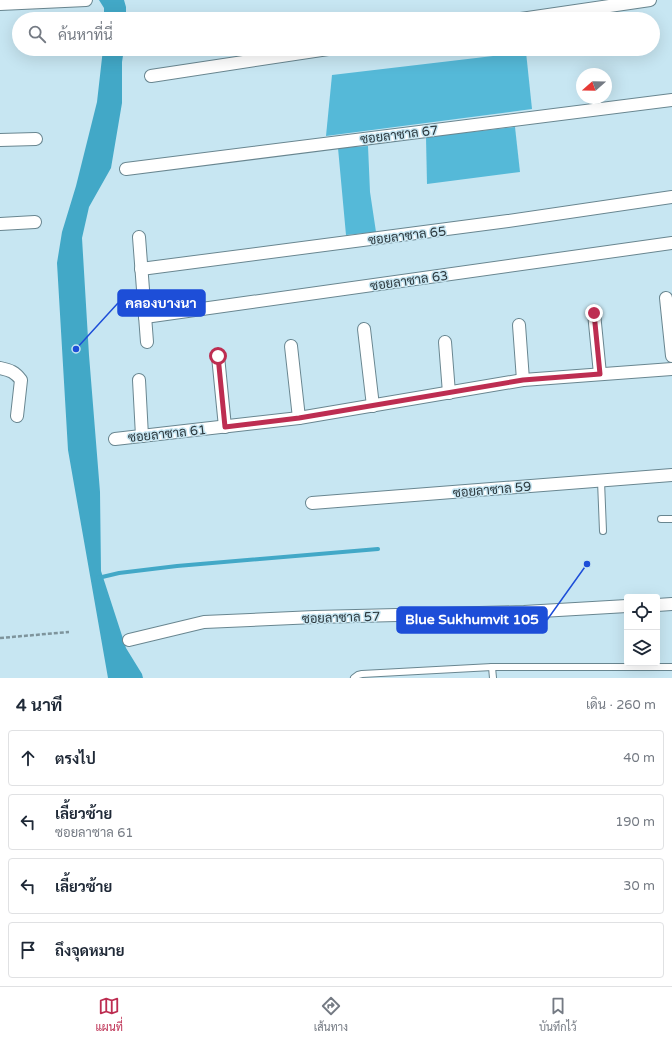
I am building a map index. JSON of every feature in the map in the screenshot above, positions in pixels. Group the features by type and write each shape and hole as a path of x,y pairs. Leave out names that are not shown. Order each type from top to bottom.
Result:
{"street":[{"path":"0,4 86,0"},
{"path":"569,12 650,0"},
{"path":"151,76 282,56"},
{"name":"ซอยลาซาล 67","path":"126,169 672,100"},
{"path":"0,140 36,139"},
{"name":"ซอยลาซาล 65","path":"141,269 508,221 672,197"},
{"path":"0,224 36,222"},
{"path":"139,237 147,342"},
{"name":"ซอยลาซาล 63","path":"145,317 672,243"},
{"path":"666,298 672,356"},
{"path":"594,313 600,374"},
{"path":"519,325 523,380"},
{"path":"364,328 373,406"},
{"path":"445,342 449,392"},
{"path":"291,346 299,418"},
{"path":"218,356 225,427"},
{"path":"0,368 16,373 21,380 17,416"},
{"name":"ซอยลาซาล 61","path":"115,439 299,418 523,380 672,369"},
{"path":"139,380 142,436"},
{"name":"ซอยลาซาล 59","path":"312,503 672,475"},
{"path":"660,605 672,604"},
{"name":"ซอยลาซาล 57","path":"129,640 204,622 315,617 524,612 624,606"}],"lane":[{"path":"601,481 602,530"},
{"path":"661,519 672,519"},
{"path":"492,667 493,678"},
{"path":"354,678 362,674 492,667 672,667"}],"path":[{"path":"0,638 69,632"}],"shaded area":[{"path":"99,0 124,0 126,12 104,12 104,8"},
{"path":"102,56 123,56 122,103 111,168 89,207 82,238 89,355 100,492 101,571 126,648 143,678 108,678 68,450 57,263 62,232 76,186 97,102"},
{"path":"492,56 526,56 532,109 326,136 332,75"},
{"path":"515,127 520,172 427,184 426,137"},
{"path":"368,146 370,192 376,232 346,235 338,148"}],"waterway":[{"path":"98,578 119,573 177,566 378,549"}],"place":[{"name":"คลองบางนา","path":"76,349"},
{"name":"Blue Sukhumvit 105","path":"587,564"}],"route":[{"path":"218,356 225,427 299,418 523,380 600,374 594,313"}]}
